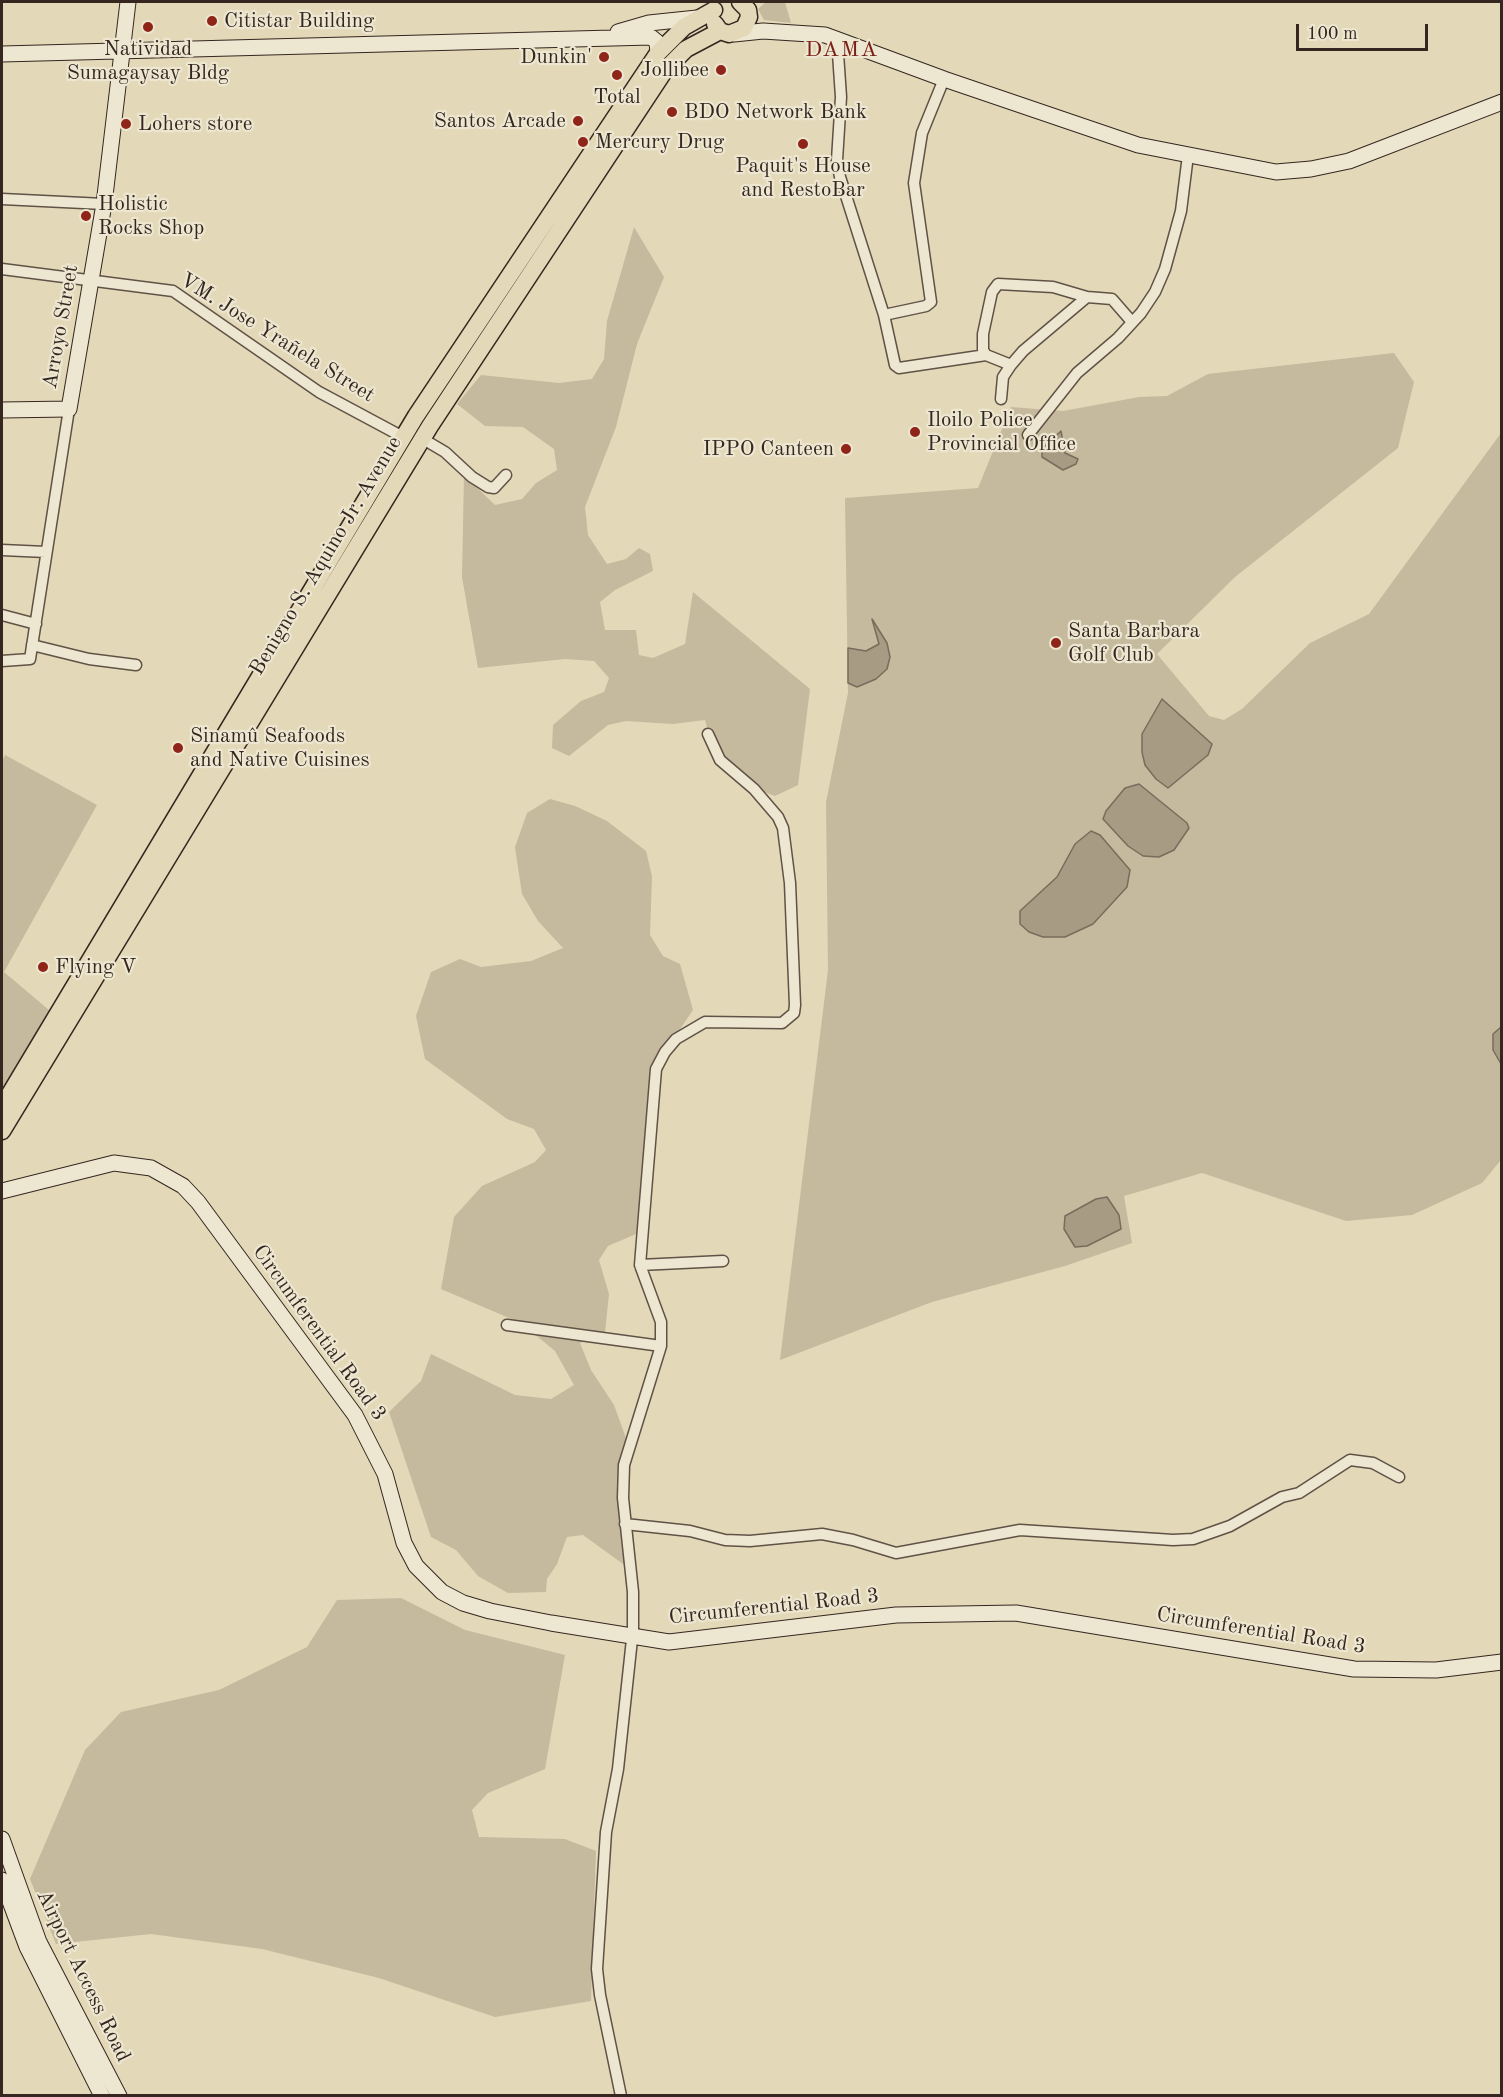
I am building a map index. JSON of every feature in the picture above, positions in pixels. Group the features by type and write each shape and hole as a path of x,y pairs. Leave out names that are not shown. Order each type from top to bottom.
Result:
{"main road":[{"name":"Arroyo Street","path":"69,409 104,204 128,2"},
{"path":"719,4 714,22 727,33 763,31 825,35 944,79 1138,145 1276,172 1311,169 1349,161 1502,102"},
{"name":"Benigno S. Aquino Jr. Avenue","path":"2,1131 423,439 623,122 658,53 675,34 719,4"},
{"path":"747,7 763,31"},
{"name":"Benigno S. Aquino Jr. Avenue","path":"2,1107 403,437 623,122 670,63 686,50 744,28 747,7"},
{"path":"604,37 649,23 697,18"},
{"path":"2,54 604,37 617,39 651,36 657,42 658,53"},
{"path":"2,410 69,409"},
{"path":"260,675 274,684"},
{"name":"Circumferential Road 3","path":"2,1191 114,1163 137,1164 167,1174 183,1186 198,1202 355,1415 385,1474 409,1553 427,1579 442,1592 463,1603 490,1611 669,1642 896,1615 1016,1613 1354,1669 1436,1670 1502,1662"},
{"name":"Airport Access Road","path":"2,1839 39,1942 102,2096"},
{"name":"Airport Access Road","path":"2,1880 27,1947 119,2096"}],"street":[{"path":"837,39 841,97 838,168 884,315 893,362 899,368 986,355 1011,365"},
{"path":"884,315 926,306 931,302 914,183 922,133 944,79"},
{"path":"1028,435 1077,373 1132,322 1155,292 1165,269 1186,187 1188,155"},
{"path":"2,199 104,204"},
{"name":"VM. Jose Yrañela Street","path":"2,269 173,291 319,392 403,437"},
{"path":"986,355 983,350 983,334 992,292 998,284 1053,287 1087,297 1112,299 1132,322"},
{"path":"1001,399 1003,377 1011,365 1023,351 1087,297"},
{"name":"Arroyo Street","path":"2,661 30,659 69,409"},
{"path":"423,439 446,452 472,477 488,488 494,488 506,475"},
{"path":"2,550 45,552"},
{"path":"2,615 36,624"},
{"path":"32,645 89,659 136,665"},
{"path":"621,2096 600,1995 597,1969 606,1832 618,1769 632,1636 633,1592 625,1524 624,1465 661,1346 661,1322 640,1265 656,1069 665,1052 676,1039 705,1022 782,1023 794,1012 795,1005 790,883 783,828 778,817 754,789 720,760 708,734"},
{"path":"640,1265 723,1261"},
{"path":"507,1325 661,1346"},
{"path":"625,1524 690,1532 725,1540 750,1541 822,1534 853,1540 896,1553 1020,1530 1183,1539 1230,1526 1282,1497 1299,1493 1350,1460 1373,1463 1400,1477"}],"shaded area":[{"path":"766,2 785,2 791,23 764,20 758,9"},
{"path":"634,227 664,277 637,344 616,427 585,507 588,535 607,564 626,559 639,548 650,554 653,571 615,590 600,602 605,630 636,630 639,655 653,658 685,644 693,592 810,689 798,785 775,796 746,785 715,755 705,720 673,724 626,721 608,725 569,756 552,748 553,725 581,701 604,692 609,678 594,661 565,659 478,668 462,577 464,475 495,505 522,499 536,483 557,470 554,449 523,427 485,426 457,404 481,375 559,383 592,379 604,359 607,321"},
{"path":"1394,353 1414,382 1398,448 1235,577 1157,654 1209,716 1224,720 1242,709 1310,643 1369,614 1501,433 1501,1160 1482,1183 1412,1215 1346,1221 1202,1173 1124,1196 1132,1243 1065,1266 932,1302 780,1360 828,970 826,802 848,693 845,498 978,488 1011,407 1063,411 1139,397 1167,396 1208,374"},
{"path":"1061,431 1065,453 1078,459 1076,464 1063,470 1042,457 1042,449"},
{"path":"872,619 887,643 890,657 887,669 876,679 857,687 848,683 848,648 866,651 879,644"},
{"path":"1162,699 1212,744 1208,755 1168,788 1156,779 1145,765 1142,752 1142,734"},
{"path":"5,755 97,805 4,972 49,1010 2,1093 2,761"},
{"path":"1139,784 1187,823 1189,828 1174,850 1159,857 1143,856 1128,846 1103,819 1106,811 1125,788"},
{"path":"550,799 575,806 607,821 646,851 652,876 650,935 663,956 680,964 693,1010 656,1064 643,1231 608,1246 599,1260 609,1294 605,1332 580,1343 591,1370 614,1405 626,1438 620,1468 630,1569 583,1535 567,1537 557,1564 547,1579 546,1592 508,1593 478,1576 456,1550 431,1537 389,1412 421,1381 431,1354 515,1395 551,1399 574,1385 555,1351 521,1323 441,1289 454,1217 482,1186 535,1162 546,1150 534,1129 507,1119 425,1059 416,1016 431,972 460,959 481,967 531,961 563,948 538,921 522,894 515,847 527,813"},
{"path":"1091,831 1100,835 1130,870 1127,887 1093,924 1065,937 1043,937 1029,932 1020,924 1020,911 1057,877 1075,844"},
{"path":"1501,1027 1501,1064 1493,1050 1493,1034"},
{"path":"1107,1197 1119,1215 1121,1229 1087,1246 1075,1247 1064,1229 1065,1216 1096,1199"},
{"path":"401,1598 465,1630 565,1655 545,1769 488,1793 472,1810 479,1837 565,1839 596,1851 591,2001 495,2017 379,1978 262,1949 151,1934 56,1944 30,1879 85,1750 121,1712 219,1690 307,1647 337,1600"}],"place":[{"name":"Citistar Building","path":"212,21"},
{"name":"Natividad Sumagaysay Bldg","path":"148,27"},
{"name":"Dunkin'","path":"604,57"},
{"name":"Jollibee","path":"721,70"},
{"name":"Total","path":"617,75"},
{"name":"BDO Network Bank","path":"672,112"},
{"name":"Santos Arcade","path":"578,121"},
{"name":"Lohers store","path":"126,124"},
{"name":"Mercury Drug","path":"583,142"},
{"name":"Paquit's House and RestoBar","path":"803,144"},
{"name":"Holistic Rocks Shop","path":"86,216"},
{"name":"Iloilo Police Provincial Office","path":"915,432"},
{"name":"IPPO Canteen","path":"846,449"},
{"name":"Santa Barbara Golf Club","path":"1056,643"},
{"name":"Sinamû Seafoods and Native Cuisines","path":"178,748"},
{"name":"Flying V","path":"43,967"}],"district":[{"name":"DAMA","path":"842,50"}]}
